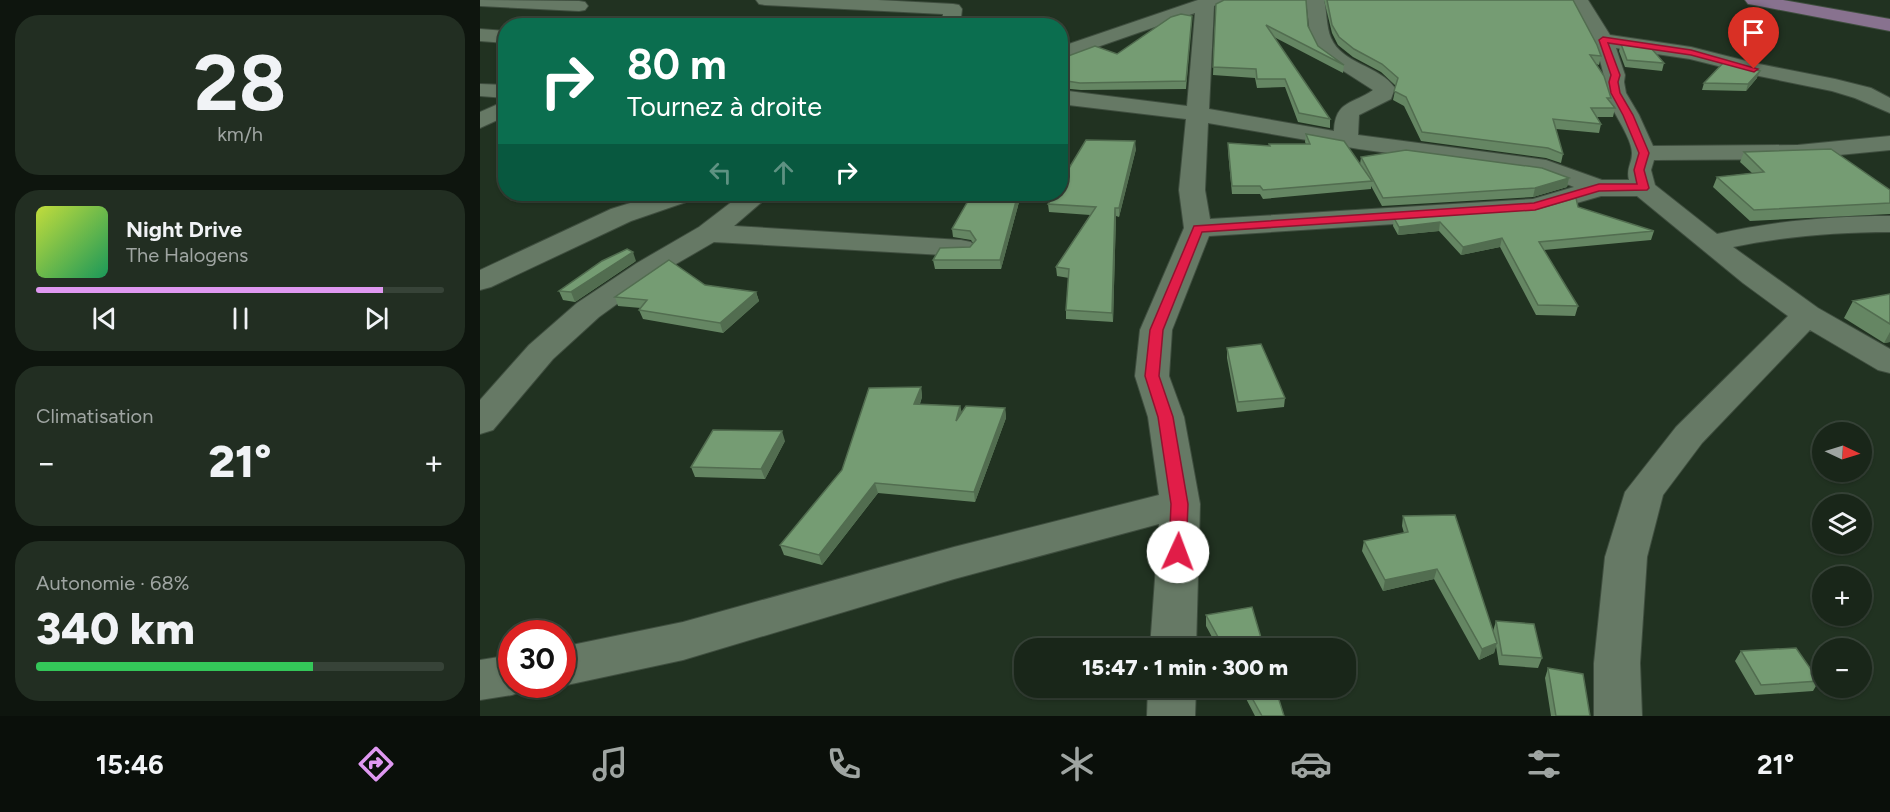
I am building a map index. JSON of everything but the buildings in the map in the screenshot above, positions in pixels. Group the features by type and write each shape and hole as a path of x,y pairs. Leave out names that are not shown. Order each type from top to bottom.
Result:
{"main road":[{"path":"1754,0 1890,25"},
{"path":"1820,0 1890,13"}],"street":[{"path":"765,0 953,9 952,18"},
{"path":"1315,0 1321,38 1339,62 1384,88 1383,94 1350,109 1344,118 1346,140"},
{"path":"1578,0 1603,40 1615,75 1613,82 1615,93 1628,115 1644,153 1639,170 1643,188"},
{"path":"480,1 584,3"},
{"path":"1068,51 1210,2 1197,114 1192,190 1198,228 1156,330 1152,376 1166,417 1179,504 1173,638"},
{"path":"570,18 584,3"},
{"path":"480,35 498,36"},
{"path":"1603,40 1691,53 1754,69 1835,85 1863,93 1890,106"},
{"path":"480,90 498,108"},
{"path":"1068,98 1197,114 1346,140 1546,167 1599,188"},
{"path":"1644,153 1787,152 1890,143"},
{"path":"1198,228 1535,207 1599,188 1643,188 1753,277 1807,315 1890,363"},
{"path":"480,281 621,215 662,201"},
{"path":"480,422 541,351 588,310 647,269 709,233 749,201"},
{"path":"1712,243 1773,230 1835,224 1890,224"},
{"path":"709,233 961,248"},
{"path":"1617,716 1617,663 1626,556 1644,492 1689,435 1807,315"},
{"path":"576,664 683,641 954,562 1179,504"},
{"path":"480,680 498,677"},
{"path":"1170,716 1171,698"}],"route":[{"path":"1178,552 1179,504 1166,417 1152,376 1156,330 1198,228 1535,207 1599,188 1643,188 1639,170 1644,153 1628,115 1615,93 1613,82 1615,75 1603,40 1691,53 1754,69"}]}
